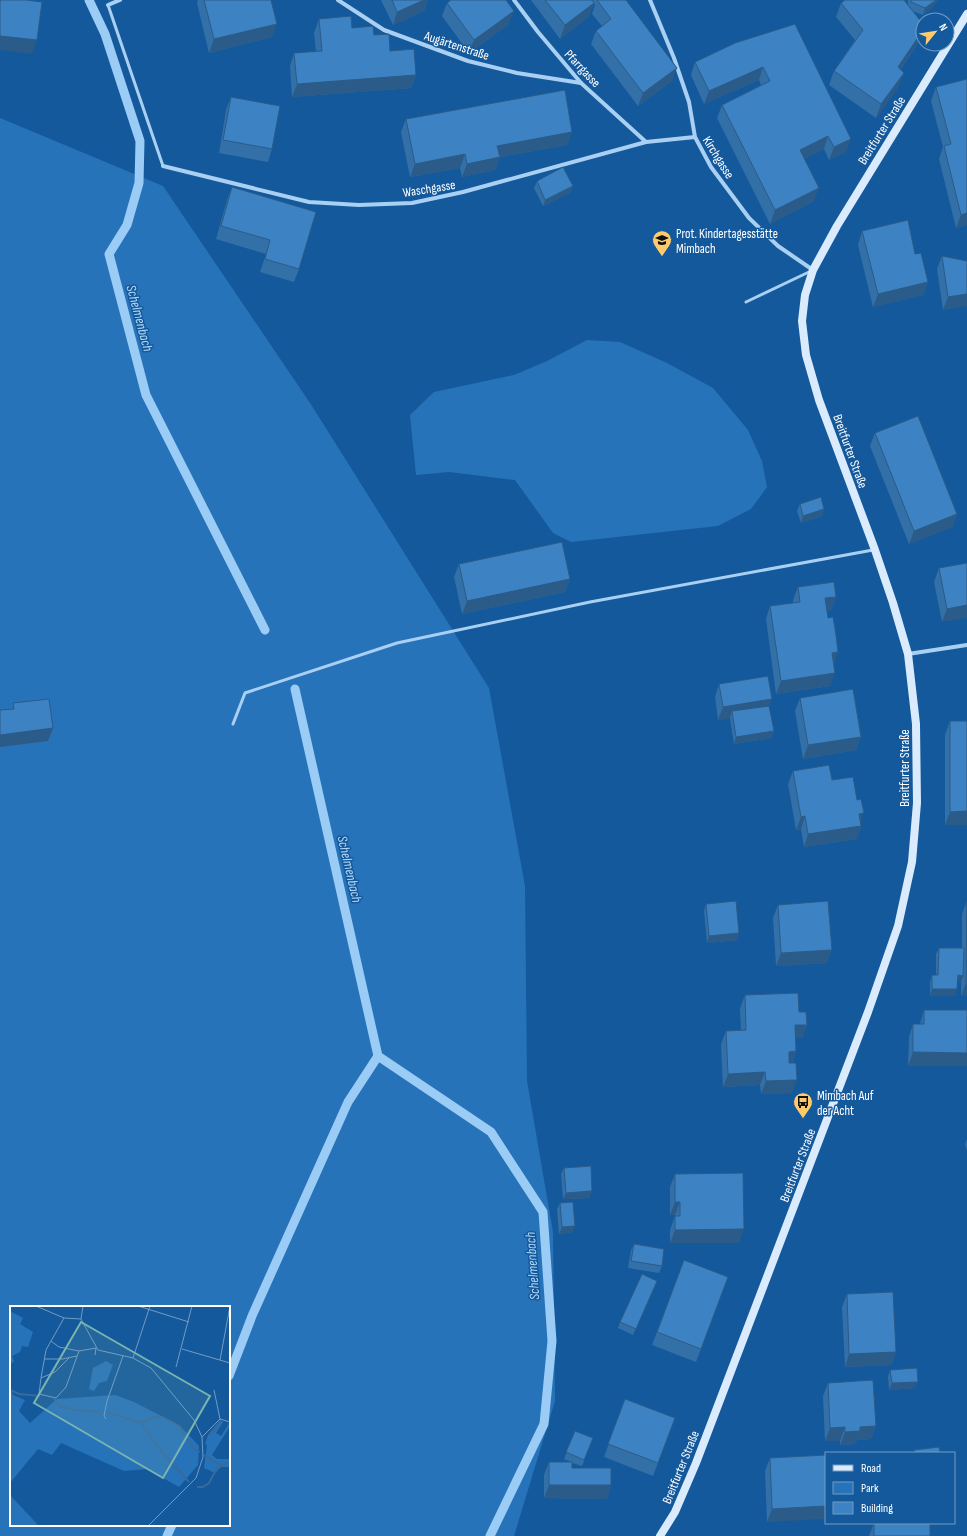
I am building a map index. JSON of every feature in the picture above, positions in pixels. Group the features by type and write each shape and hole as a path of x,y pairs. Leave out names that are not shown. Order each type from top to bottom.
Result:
{"main road":[{"name":"Breitfurter Straße","path":"660,1536 675,1512 696,1463 868,1012 898,926 912,862 917,803 916,724 908,654 875,550 820,400 806,356 802,321 804,295 813,270 836,226 967,14"}],"street":[{"path":"108,5 120,0"},
{"name":"Augärtenstraße","path":"338,0 384,30 468,61 516,73 581,83"},
{"name":"Pfarrgasse","path":"514,0 538,32 581,83 646,142"},
{"name":"Kirchgasse","path":"650,0 674,58 689,102 695,137 711,167 749,218 778,246 813,270"},
{"name":"Waschgasse","path":"163,166 309,202 359,205 412,203 463,192 646,142 695,137"},
{"path":"908,654 967,645"}],"lane":[{"path":"108,5 163,166"},
{"path":"746,302 813,270"},
{"path":"233,724 245,692 397,643 590,602 875,550"}],"green space":[{"path":"0,118 163,186 312,406 489,688 525,886 527,1081 553,1232 555,1401 514,1536 0,1536"},
{"path":"587,340 620,342 667,363 713,388 748,430 762,461 767,487 751,509 718,526 571,542 553,533 515,480 449,472 416,475 410,415 434,392 514,375 547,361"}],"building":[{"path":"0,0 26,0 42,2 37,40 0,36"},
{"path":"204,0 271,0 277,24 214,39"},
{"path":"392,0 424,0 397,12"},
{"path":"451,0 506,0 514,11 474,40 447,3"},
{"path":"545,0 592,0 594,3 565,25"},
{"path":"597,0 626,0 677,68 643,93 596,31 611,19"},
{"path":"845,0 904,0 915,14 915,42 898,67 904,73 881,104 834,71 863,30 841,3"},
{"path":"911,0 936,0 925,8 911,2"},
{"path":"351,16 352,28 373,26 374,35 389,34 390,51 414,49 416,75 297,84 294,53 322,51 319,19"},
{"path":"795,24 851,139 834,147 828,136 800,150 819,188 775,210 722,105 770,81 763,67 709,91 695,62 735,43"},
{"path":"967,79 967,213 961,215 944,146 951,144 936,87"},
{"path":"565,90 572,132 497,146 500,157 467,164 465,154 415,164 406,119"},
{"path":"231,97 280,106 272,149 223,140"},
{"path":"563,167 573,186 545,200 537,181"},
{"path":"232,187 316,212 299,269 265,259 270,240 221,226"},
{"path":"908,220 915,254 921,253 928,282 878,294 862,231"},
{"path":"942,256 967,261 967,294 948,297"},
{"path":"918,416 957,514 914,531 875,433"},
{"path":"821,497 824,509 803,516 800,504"},
{"path":"562,542 570,579 467,601 459,564"},
{"path":"967,563 967,605 947,609 939,568"},
{"path":"834,582 836,597 825,598 828,618 833,617 836,635 838,652 832,653 835,673 781,681 770,606 800,602 798,587"},
{"path":"768,676 772,699 723,707 719,684"},
{"path":"853,689 861,737 808,745 800,698"},
{"path":"49,699 53,728 0,735 0,710 14,709 13,703"},
{"path":"769,706 774,731 736,737 732,711"},
{"path":"950,721 967,721 967,811 950,812"},
{"path":"829,765 832,780 853,777 857,800 861,799 864,813 859,814 861,826 808,834 805,816 801,817 793,771"},
{"path":"736,901 739,933 709,936 706,904"},
{"path":"828,901 832,950 781,953 778,905"},
{"path":"967,902 967,983 966,983"},
{"path":"939,948 964,948 963,976 958,975 957,989 932,989 932,975 938,975"},
{"path":"798,993 799,1012 806,1012 807,1025 795,1025 796,1051 789,1052 789,1063 796,1063 797,1080 766,1081 765,1072 728,1074 726,1031 746,1030 745,995"},
{"path":"924,1010 967,1010 967,1053 913,1052 913,1024 924,1024"},
{"path":"591,1166 592,1191 566,1193 564,1168"},
{"path":"743,1173 744,1229 675,1230 675,1216 680,1216 680,1202 675,1202 675,1174"},
{"path":"573,1202 575,1226 562,1227 560,1203"},
{"path":"634,1244 664,1249 662,1266 631,1261"},
{"path":"684,1260 728,1277 701,1349 657,1332"},
{"path":"642,1274 657,1281 636,1329 620,1322"},
{"path":"893,1292 896,1352 849,1354 847,1294"},
{"path":"917,1368 918,1382 892,1383 890,1370"},
{"path":"873,1380 876,1426 860,1427 860,1431 845,1432 845,1427 830,1428 828,1383"},
{"path":"625,1399 675,1418 658,1463 608,1444"},
{"path":"575,1431 593,1438 584,1460 566,1452"},
{"path":"939,1447 940,1452 915,1452 914,1450"},
{"path":"825,1455 825,1506 772,1509 770,1458"},
{"path":"549,1462 572,1462 572,1468 611,1468 611,1485 549,1485"},
{"path":"874,1524 930,1524 930,1536 874,1536"}],"waterway":[{"name":"Schelmenbach","path":"89,0 105,34 140,141 139,183 127,225 109,254 146,395 265,630"},
{"name":"Schelmenbach","path":"295,689 378,1056 491,1132 543,1212 552,1341 544,1424 490,1536"},
{"name":"Schelmenbach","path":"230,1373 252,1316 348,1102 378,1056"},
{"name":"Schelmenbach","path":"167,1536 172,1526"}],"place":[{"name":"Prot. Kindertagesstätte Mimbach","path":"662,257"},
{"name":"Mimbach Auf der Acht","path":"803,1119"}]}
